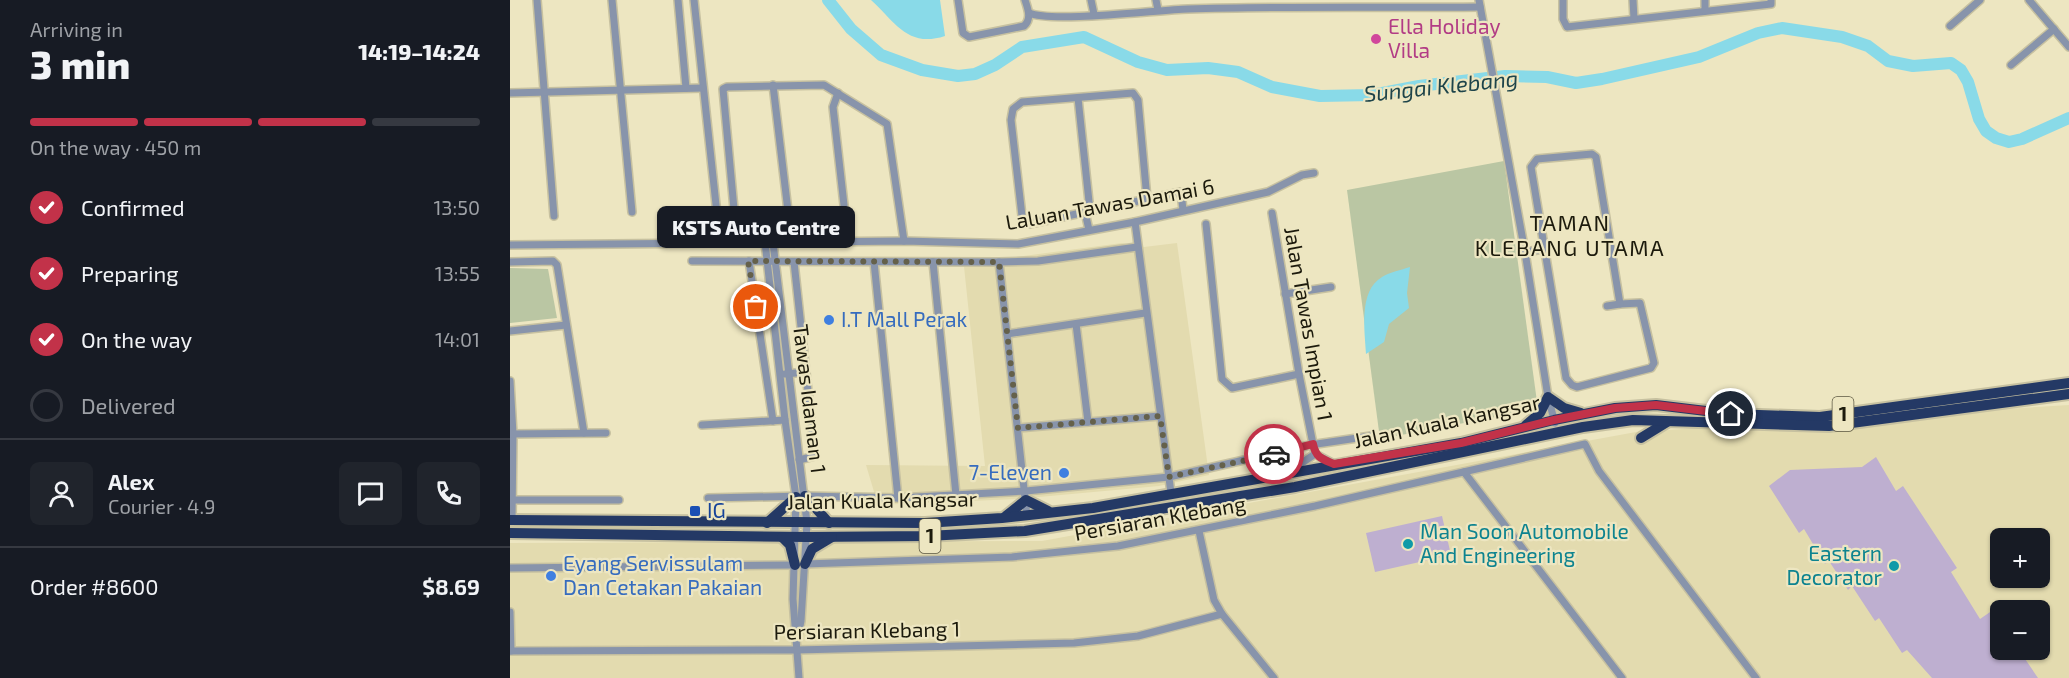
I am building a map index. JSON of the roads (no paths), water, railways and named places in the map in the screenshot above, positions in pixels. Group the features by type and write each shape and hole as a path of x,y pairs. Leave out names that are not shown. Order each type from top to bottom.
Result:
{"highway":[{"name":"Jalan Kuala Kangsar","path":"511,520 925,523 1027,516 1461,443 1615,408 1656,405 1731,414 1820,417 2069,383"},
{"name":"Jalan Kuala Kangsar","path":"510,534 832,537 1003,533 1057,527 1295,487 1591,426 1632,420 1829,426 2069,394"},
{"path":"1522,428 1540,413 1548,397 1564,408 1584,414"},
{"path":"1641,438 1667,421"},
{"path":"1480,449 1486,444 1532,434 1555,422 1591,426"},
{"path":"766,523 800,496 829,523"},
{"path":"1002,518 1019,508 1026,496 1035,506 1054,513"},
{"path":"1003,533 1021,524 1027,516 1035,523 1052,524 1057,527"},
{"path":"782,537 790,544 800,565 812,549 832,537"}],"street":[{"path":"537,0 554,216"},
{"path":"612,0 632,212"},
{"path":"678,0 686,88"},
{"path":"694,0 720,242"},
{"path":"958,0 963,33 969,37 1024,26 1028,22 1029,12 1025,0"},
{"path":"1091,0 1094,14"},
{"path":"1156,0 1158,10"},
{"path":"1217,0 1219,9"},
{"path":"1563,0 1563,19 1567,27 1771,4 1771,0"},
{"path":"1633,0 1634,19"},
{"path":"1705,0 1705,11"},
{"path":"1950,26 1980,0"},
{"path":"2029,0 2069,47"},
{"path":"1029,12 1037,16 1158,10 1480,4 1526,252 1548,397 1555,422"},
{"path":"2012,65 2054,29"},
{"path":"773,85 788,211"},
{"path":"734,209 723,89 773,85 821,85 838,93 888,126 904,241"},
{"path":"510,93 703,88"},
{"path":"1148,199 1136,94 1131,92 1022,102 1013,109 1011,120 1022,216 1029,224 1088,212 1181,192 1183,210"},
{"path":"838,93 833,107 844,205"},
{"path":"1078,98 1089,231"},
{"path":"1607,306 1640,303 1654,365 1651,368 1577,387 1572,386 1566,378 1532,162 1541,158 1594,155 1620,304"},
{"name":"Laluan Tawas Damai 6","path":"510,245 904,241 1018,244 1135,222 1268,192 1302,175 1314,173"},
{"name":"Jalan Tawas Impian 1","path":"1272,213 1299,375 1315,454 1334,464"},
{"path":"1135,222 1145,313 1171,493"},
{"path":"1206,224 1222,379 1225,384 1232,388 1299,375"},
{"name":"Tawas Idaman 1","path":"769,243 784,420 800,496 801,523"},
{"name":"Laluan Tawas Damai 6","path":"692,261 1038,261 1137,247"},
{"path":"1526,252 1544,249"},
{"path":"748,261 773,422"},
{"path":"510,262 555,263 584,434"},
{"name":"Tawas Idaman 1","path":"771,262 799,460 801,523"},
{"path":"794,262 815,456 799,460"},
{"path":"874,262 898,498"},
{"path":"933,262 956,495"},
{"path":"999,262 1027,516"},
{"path":"1285,294 1332,287"},
{"path":"1007,334 1145,313"},
{"path":"1076,324 1088,422"},
{"path":"510,331 566,325"},
{"path":"779,375 806,372"},
{"path":"510,381 511,520"},
{"path":"1018,428 1160,416"},
{"path":"702,425 784,420"},
{"path":"512,434 606,433"},
{"path":"708,498 1026,496 1169,477 1313,444 1371,436"},
{"name":"Persiaran Klebang","path":"510,568 800,565 1012,557 1067,552 1199,531 1585,444 1599,471 1756,678"},
{"path":"1288,473 1315,454"},
{"path":"1464,472 1622,678"},
{"path":"511,500 619,500"},
{"path":"798,678 793,599 800,565 801,523"},
{"path":"800,565 801,523"},
{"path":"1199,531 1210,588 1222,614 1274,678"},
{"path":"510,612 510,651"},
{"name":"Persiaran Klebang 1","path":"510,651 797,650 1074,643 1138,636 1222,614"}],"water":[{"path":"871,0 940,0 945,36 921,39 912,36 896,25"},
{"path":"1410,267 1407,293 1409,308 1389,324 1384,342 1366,354 1364,323 1369,292 1374,283 1382,277"}],"waterway":[{"name":"Sungai Klebang","path":"828,0 851,29 881,55 922,70 958,76 975,74 995,65 1022,47 1084,37 1138,62 1167,70 1208,68 1238,72 1272,87 1320,96 1372,95 1419,86 1505,76 1547,77 1576,83 1602,79 1699,57 1758,33 1782,28 1842,37 1868,46 1888,61 1913,66 1951,63 1961,70 1968,82 1979,119 1986,131 1996,138 2009,142 2022,139 2069,118"}],"place":[{"name":"Ella Holiday Villa","path":"1376,39"},
{"name":"KSTS Auto Centre","path":"756,307"},
{"name":"I.T Mall Perak","path":"829,320"},
{"name":"7-Eleven","path":"1064,473"},
{"name":"IG","path":"695,511"},
{"name":"Man Soon Automobile And Engineering","path":"1408,544"},
{"name":"Eastern Decorator","path":"1894,566"},
{"name":"Eyang Servissulam Dan Cetakan Pakaian","path":"551,576"}],"district":[{"name":"TAMAN KLEBANG UTAMA","path":"1570,236"}]}
